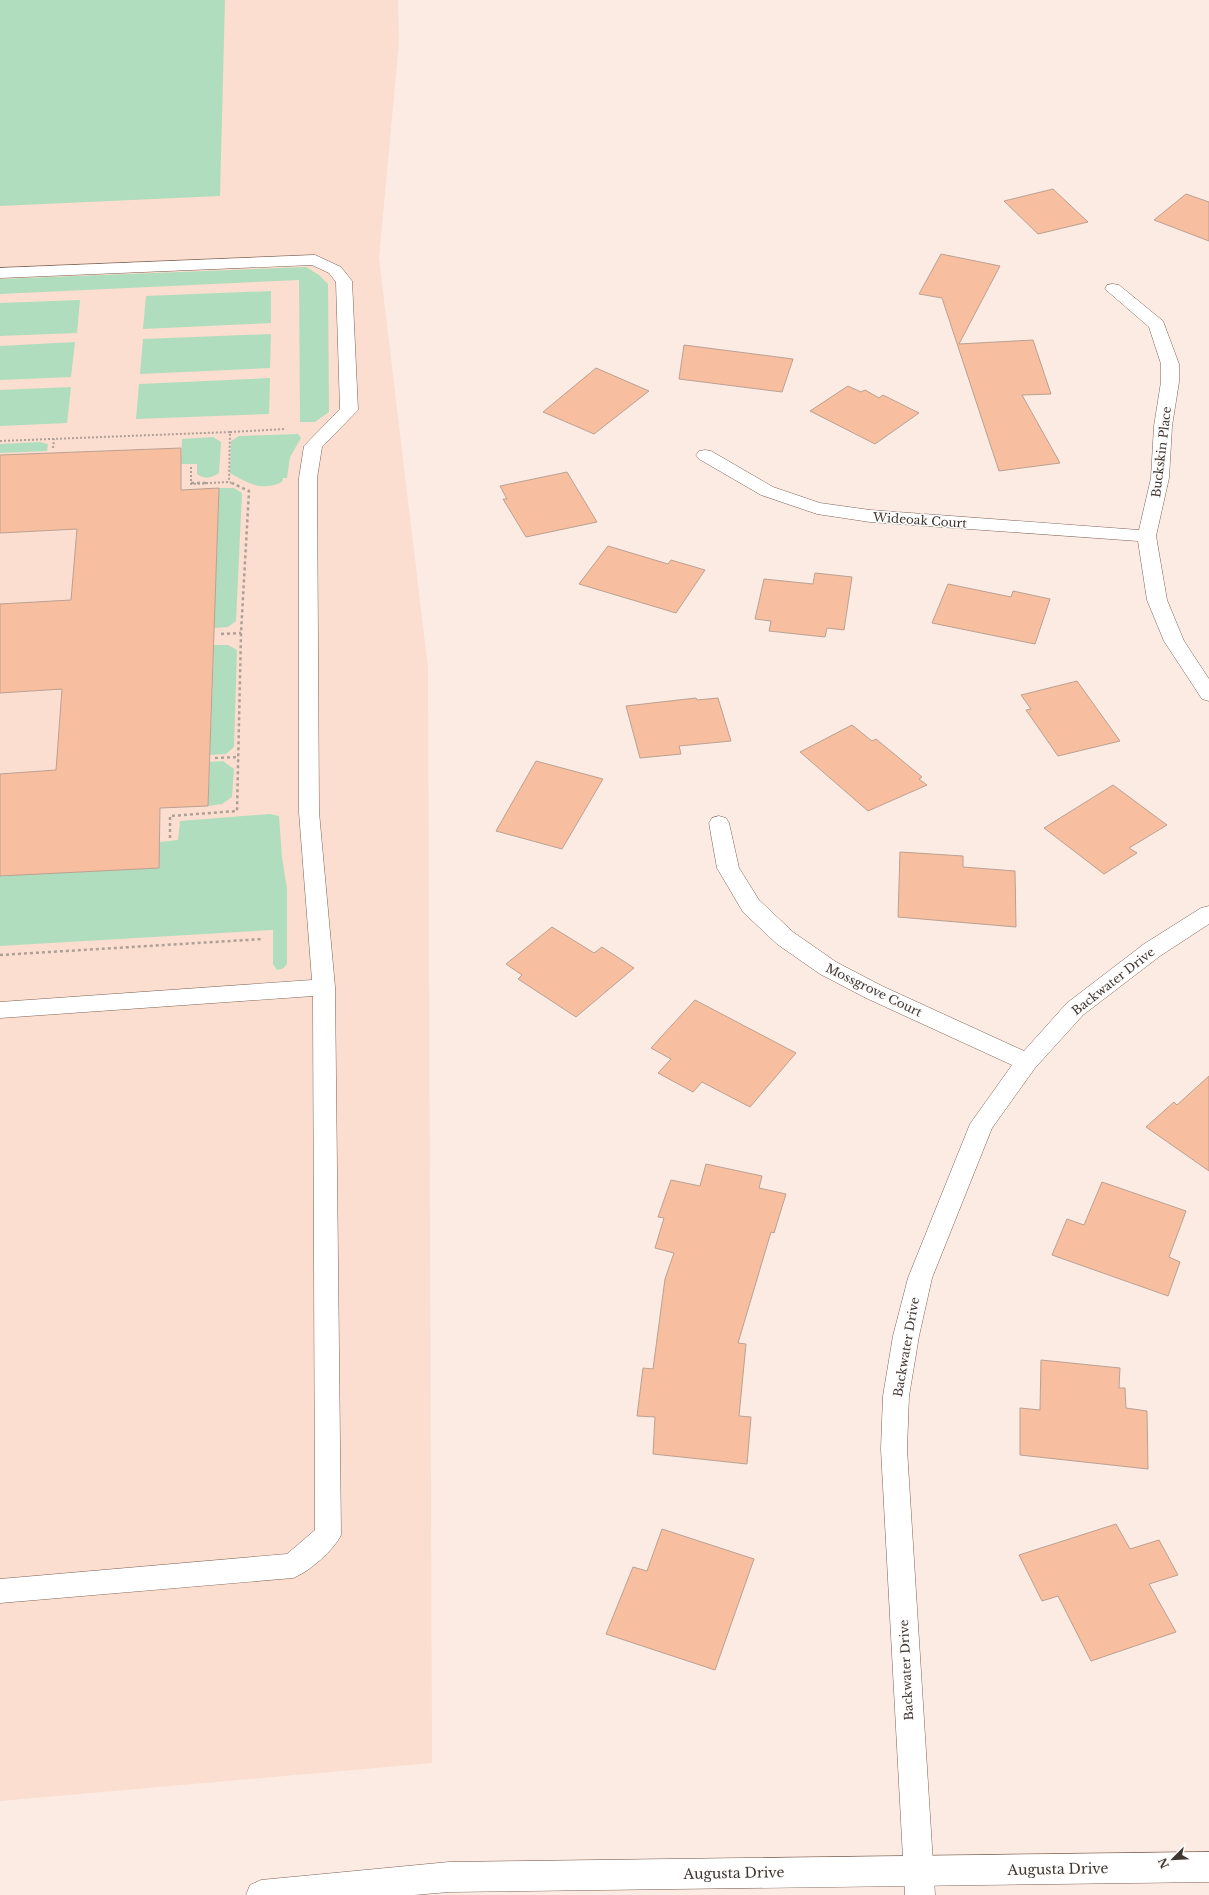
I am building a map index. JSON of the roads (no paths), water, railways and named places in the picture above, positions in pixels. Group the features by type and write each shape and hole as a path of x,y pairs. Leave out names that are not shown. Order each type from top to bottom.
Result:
{"street":[{"path":"0,273 315,260 335,270 344,281 349,410 313,446 308,478 309,812 324,987 328,1535 294,1566 0,1591"},
{"name":"Buckskin Place","path":"1113,290 1157,325 1170,364 1170,382 1163,426 1160,478 1147,536 1157,600 1174,640 1209,694"},
{"name":"Wideoak Court","path":"705,455 767,491 817,508 870,516 1147,536"},
{"name":"Mossgrove Court","path":"719,823 728,868 751,906 785,938 828,968 874,992 1027,1062"},
{"name":"Backwater Drive","path":"918,1883 894,1449 896,1396 906,1336 920,1278 982,1124 1027,1062 1075,1009 1152,950 1209,914"},
{"path":"0,1010 324,987"},
{"name":"Augusta Drive","path":"261,1895 448,1877 918,1883 1209,1867"}]}
